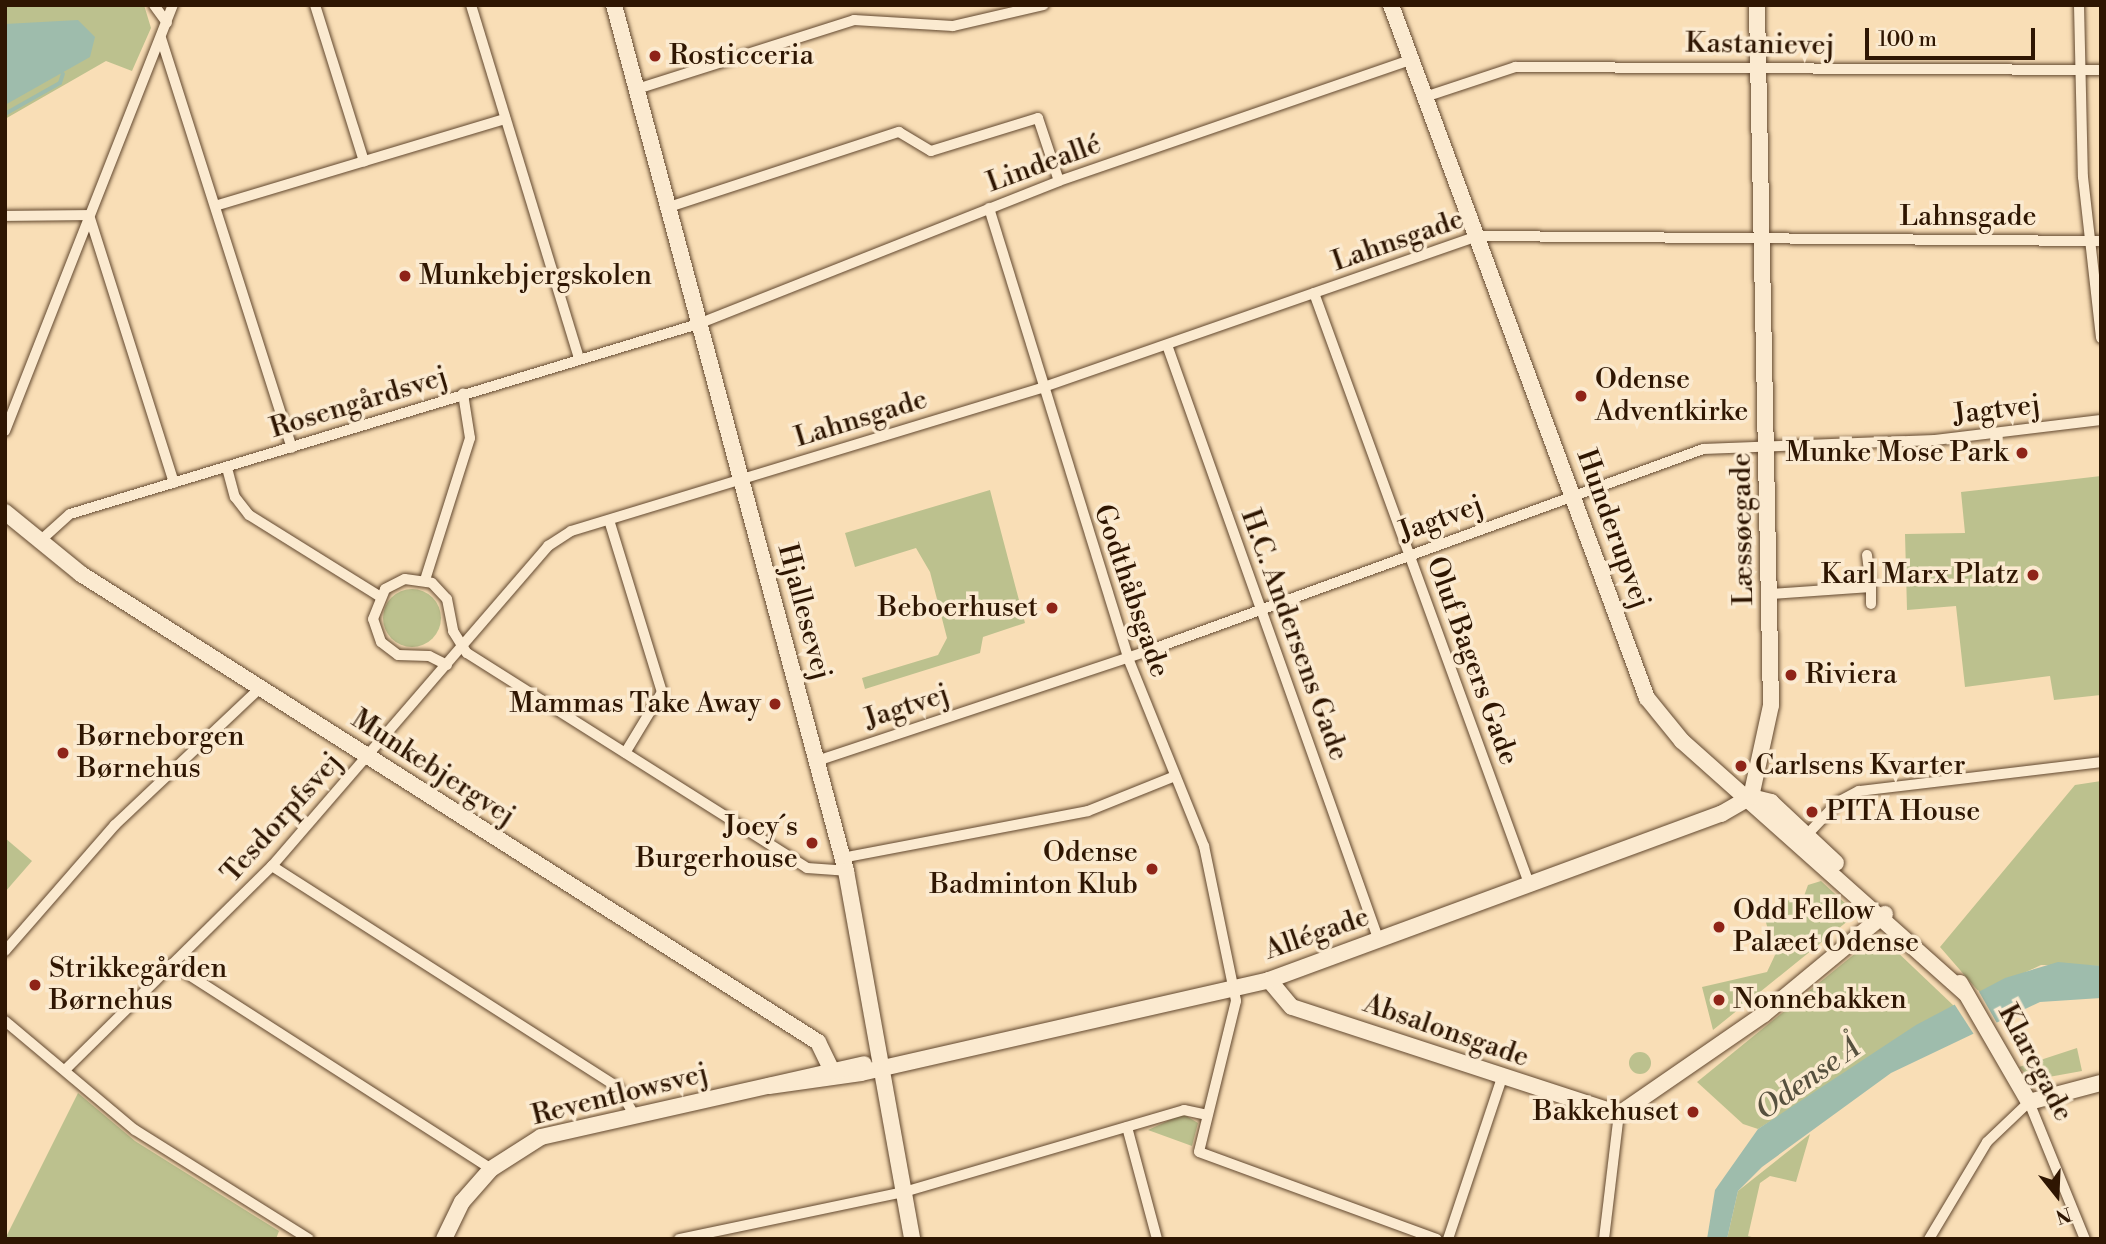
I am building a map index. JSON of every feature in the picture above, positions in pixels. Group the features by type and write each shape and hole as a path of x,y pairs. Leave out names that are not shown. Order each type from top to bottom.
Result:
{"street":[{"path":"154,5 167,23"},
{"path":"5,432 173,5"},
{"path":"316,5 364,161"},
{"path":"471,5 579,359"},
{"name":"Hjallesevej","path":"614,5 844,864 883,1065 912,1239"},
{"path":"637,89 854,20 953,26 1044,5"},
{"name":"Hunderupvej","path":"1391,5 1647,698 1673,732 1802,840 1965,993"},
{"name":"Læssøegade","path":"1751,797 1771,705 1768,446 1756,67 1757,5"},
{"path":"2079,5 2080,71 2101,338"},
{"path":"161,38 218,205 292,448"},
{"name":"Lindeallé","path":"698,324 1059,181 1410,60"},
{"name":"Kastanievej","path":"1425,97 1515,67 2101,71"},
{"path":"669,207 899,132 931,151 1038,118 1059,181"},
{"path":"218,205 505,119"},
{"name":"Godthåbsgade","path":"989,208 1041,388 1128,658 1204,846 1236,1000 1199,1152 1437,1239"},
{"path":"5,216 89,215"},
{"path":"89,215 174,483"},
{"name":"Lahnsgade","path":"740,480 1041,388 1477,236 2095,241"},
{"name":"Oluf Bagers Gade","path":"1314,293 1530,886"},
{"name":"Rosengårdsvej","path":"41,540 70,514 698,324"},
{"name":"H.C. Andersens Gade","path":"1167,345 1379,941"},
{"path":"425,580 470,438 463,394"},
{"name":"Jagtvej","path":"817,761 1128,658 1703,449 1935,440 2101,421"},
{"path":"227,468 235,497 249,515 379,596"},
{"name":"Tesdorpfsvej","path":"65,1070 272,866 548,546 571,531 740,480"},
{"name":"Munkebjergvej","path":"5,512 81,574 818,1042 830,1067"},
{"path":"609,520 662,692 625,753"},
{"path":"1867,555 1871,604"},
{"path":"447,665 386,647 373,619 379,596 405,579 425,580 447,598 453,631 464,646 807,869 844,864 1088,811 1175,776"},
{"path":"1771,594 1871,587"},
{"path":"5,951 115,825 259,689"},
{"path":"1802,840 1839,802 1859,791 2101,762"},
{"name":"Allégade","path":"883,1065 1269,980 1530,886 1751,797"},
{"path":"272,866 618,1087 634,1115"},
{"path":"1604,1239 1619,1114 1764,1014 1883,916"},
{"path":"172,964 491,1169"},
{"name":"Absalonsgade","path":"1269,980 1292,1007 1502,1078 1619,1114"},
{"name":"Klaregade","path":"1965,993 2029,1102 2085,1239"},
{"path":"5,1021 135,1130 309,1239"},
{"name":"Reventlowsvej","path":"769,1086 830,1067 883,1065"},
{"name":"Reventlowsvej","path":"444,1239 462,1202 491,1169 541,1137 769,1086 883,1065"},
{"path":"1448,1239 1502,1078"},
{"path":"1929,1239 1987,1142 2029,1102 2101,1083"},
{"path":"679,1239 904,1192 1184,1110 1207,1115"},
{"path":"1127,1127 1157,1239"}],"green space":[{"path":"5,5 144,5 151,28 132,71 106,61 5,119"},
{"path":"2101,476 2101,695 2054,700 2050,676 1965,687 1956,606 1907,610 1905,534 1965,533 1961,492"},
{"path":"990,490 1025,623 983,637 980,653 865,689 862,678 938,655 947,638 930,572 916,548 855,567 845,533"},
{"path":"406,589 418,589 433,597 441,612 441,624 433,639 418,647 406,647 391,639 383,624 383,612 391,597"},
{"path":"2101,781 2101,966 2041,965 1980,993 1940,947 2075,785"},
{"path":"5,838 32,861 5,892"},
{"path":"1821,881 1846,904 1849,920 1713,1030 1702,987 1767,972 1775,955 1762,908 1804,896 1808,885"},
{"path":"1873,939 1892,947 1954,1006 1758,1129 1743,1124 1697,1082"},
{"path":"2077,1048 2082,1071 2032,1080 2019,1067"},
{"path":"1640,1052 1648,1055 1651,1063 1648,1071 1640,1074 1632,1071 1629,1063 1632,1055"},
{"path":"78,1093 135,1141 279,1231 276,1239 5,1239"},
{"path":"1183,1114 1198,1123 1192,1146 1148,1130"},
{"path":"1810,1134 1796,1182 1770,1176 1760,1183 1748,1236 1759,1239 1727,1239 1738,1191"}],"shaded area":[{"path":"78,20 95,37 90,57 5,105 5,24"},
{"path":"2058,962 2101,966 2101,998 2040,1002 1891,1073 1762,1167 1738,1191 1727,1239 1707,1239 1715,1190 1758,1129 1916,1025 2005,978"}],"pier":[{"path":"1978,990 1998,1025 1975,1036 1953,1002"}],"waterway":[{"path":"5,114 60,83 63,74"}],"place":[{"name":"Rosticceria","path":"655,56"},
{"name":"Munkebjergskolen","path":"405,276"},
{"name":"Odense Adventkirke","path":"1581,396"},
{"name":"Munke Mose Park","path":"2022,453"},
{"name":"Karl Marx Platz","path":"2033,575"},
{"name":"Beboerhuset","path":"1052,608"},
{"name":"Riviera","path":"1791,675"},
{"name":"Mammas Take Away","path":"775,704"},
{"name":"Børneborgen Børnehus","path":"63,753"},
{"name":"Carlsens Kvarter","path":"1741,766"},
{"name":"PITA House","path":"1812,812"},
{"name":"Joey´s Burgerhouse","path":"812,843"},
{"name":"Odense Badminton Klub","path":"1152,869"},
{"name":"Odd Fellow Palæet Odense","path":"1719,927"},
{"name":"Strikkegården Børnehus","path":"35,985"},
{"name":"Nonnebakken","path":"1719,1000"},
{"name":"Bakkehuset","path":"1693,1112"}],"water label":[{"name":"Odense Å","path":"1808,1079"}]}
